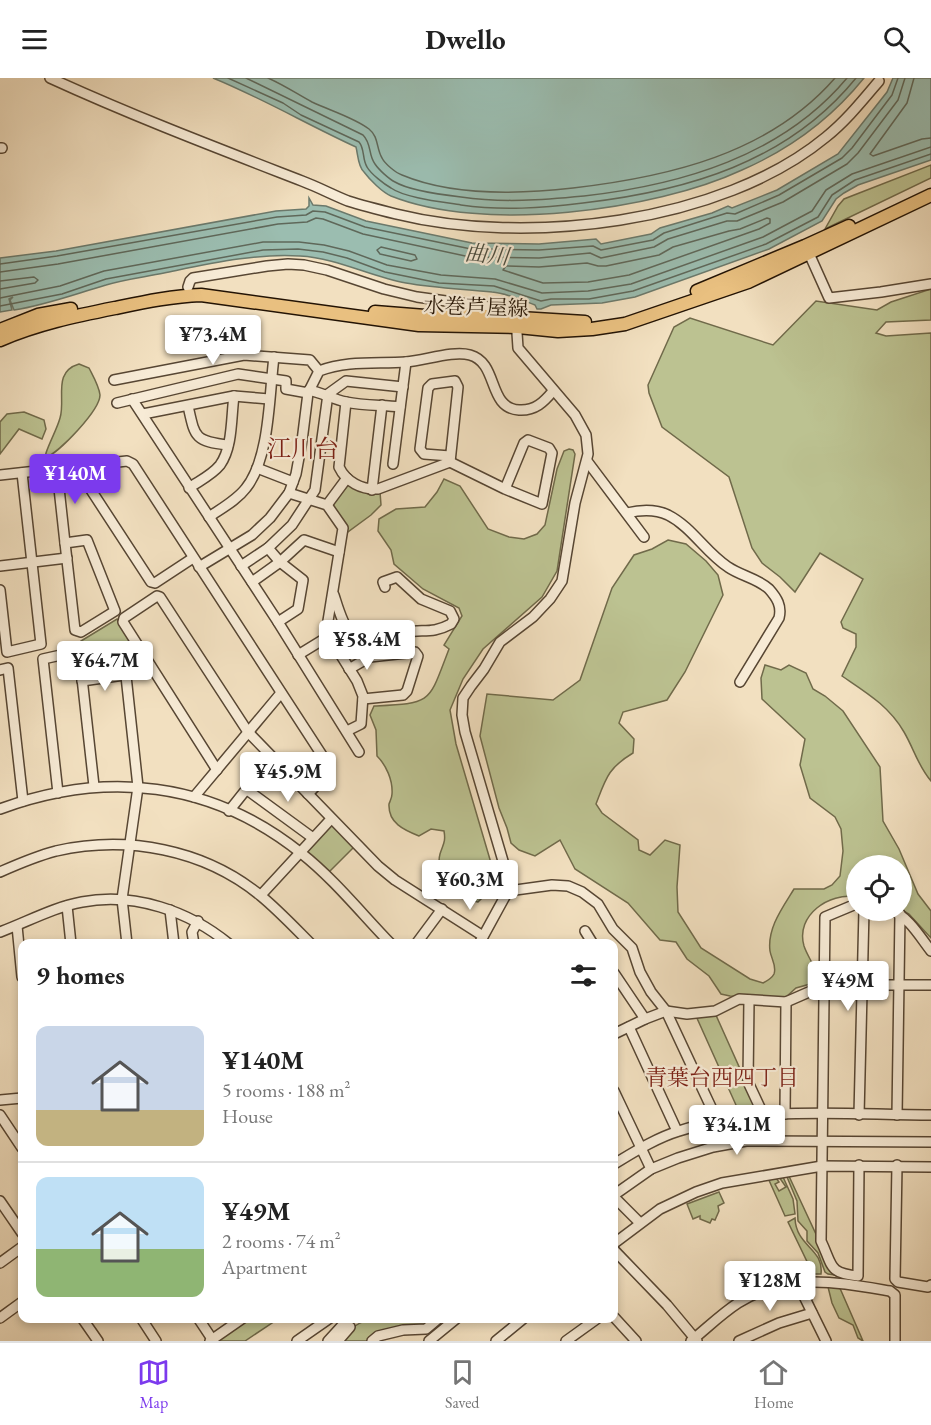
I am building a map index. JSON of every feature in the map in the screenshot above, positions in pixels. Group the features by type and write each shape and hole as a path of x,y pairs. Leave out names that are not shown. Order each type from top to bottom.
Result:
{"main road":[{"name":"水巻芦屋線","path":"0,330 38,315 188,287 217,289 369,311 425,316 470,315 558,331 625,324 748,282 931,187"},
{"name":"水巻芦屋線","path":"884,213 931,195"},
{"name":"水巻芦屋線","path":"0,340 22,330 74,316 176,296 201,295 419,325 517,322"}],"street":[{"path":"50,78 188,137 304,181 349,201 431,222 541,229 634,217 686,205 748,183 796,158 826,138 854,111 879,81"},
{"path":"807,250 829,297 931,285"},
{"path":"188,287 193,278 267,266 304,265 417,297 512,310 517,322 518,348 582,427 588,445 587,461 575,503 562,581 550,599 533,617 500,642 463,698 462,715 465,732 503,861 504,884 508,891"},
{"path":"199,567 252,535 270,518 289,493 302,441 308,392 319,371 339,364 406,362 464,354 473,356 486,366 497,396 507,408 515,410 535,408 554,391"},
{"path":"114,380 244,355 310,360 319,371"},
{"path":"209,517 246,489 258,468 262,458 274,357"},
{"path":"393,464 406,362"},
{"path":"117,403 238,374 286,381 286,389 328,394 346,402 400,407"},
{"path":"241,566 268,548 292,525 315,490 328,394 346,381 403,387"},
{"path":"450,459 458,387 455,381 432,384 428,388 420,449 423,454 450,459 505,489 542,504 552,453 549,448 528,440 524,443 505,489"},
{"path":"143,414 234,396 269,399"},
{"path":"189,488 211,473 226,454 234,396"},
{"path":"132,399 278,622 359,752"},
{"path":"346,402 339,467 343,475 366,490 378,489 450,459"},
{"path":"372,490 382,405"},
{"path":"188,406 198,437 207,443 228,445"},
{"path":"0,475 127,461 133,464 329,766 329,772 308,794"},
{"path":"587,461 644,537"},
{"path":"76,467 151,582 155,583 193,558"},
{"path":"258,468 293,482"},
{"path":"57,470 65,543 75,630 81,632 115,611 87,540 65,543"},
{"path":"0,590 7,652 41,644 22,473"},
{"path":"327,505 347,478"},
{"path":"289,493 327,505 343,528 327,627 329,636 357,681 363,699 360,724 347,731"},
{"path":"627,513 640,510 666,514 682,523 726,566 760,584 776,598 779,603 779,618 740,682"},
{"path":"252,582 280,562 304,540 339,552"},
{"path":"268,548 280,562 303,580 298,609 278,622"},
{"path":"0,566 67,558"},
{"path":"333,593 344,627 362,642 382,642 403,633 431,632 451,624 453,619 450,611 421,599 397,577 383,582 385,587"},
{"path":"217,770 123,622 124,618 157,596 160,597 248,732 331,819 395,880 442,909 480,939"},
{"path":"298,655 329,636"},
{"path":"58,793 44,659 79,651 94,786"},
{"path":"349,669 370,657 415,652 418,656 407,691 403,695 363,699"},
{"path":"0,669 8,668 23,801"},
{"path":"82,681 153,671"},
{"path":"126,676 138,787 122,899 126,939"},
{"path":"195,797 281,693"},
{"path":"229,811 272,757"},
{"path":"0,809 23,801 94,786 138,787 177,792 195,797 272,832 301,853 323,872 385,939"},
{"path":"246,789 313,838"},
{"path":"261,896 331,819"},
{"path":"0,872 54,852 105,844 131,845 173,852 200,860 229,874 261,896 305,939"},
{"path":"508,891 552,885 576,889 588,896 604,912 613,929 632,948 640,972 651,992 666,1011 717,1120"},
{"path":"482,939 508,891"},
{"path":"0,932 67,906 83,902 122,899 170,910 198,921 222,939"},
{"path":"67,906 70,939"},
{"path":"846,908 825,917 821,1241 834,1270 839,1274 858,1276 859,1165"},
{"path":"420,939 442,909"},
{"path":"170,910 173,939"},
{"path":"193,939 192,932 198,921"},
{"path":"859,1115 864,921"},
{"path":"896,921 899,985 897,1115"},
{"path":"904,921 931,951"},
{"path":"17,926 18,939"},
{"path":"585,931 590,939"},
{"path":"618,980 645,1019"},
{"path":"618,1032 666,1011 687,1014 715,1011 739,999 786,1002 825,985 931,985"},
{"path":"618,991 623,988"},
{"path":"749,1000 748,1083 763,1114"},
{"path":"785,1114 786,1002"},
{"path":"629,1027 677,1131"},
{"path":"0,1100 18,1098"},
{"path":"618,1100 651,1169"},
{"path":"618,1162 640,1148 677,1131 717,1120 763,1114 931,1115"},
{"path":"0,1115 18,1142"},
{"path":"618,1193 651,1169 678,1158 713,1147 746,1141 931,1142"},
{"path":"618,1243 660,1209 722,1183 822,1166 931,1167"},
{"path":"897,1166 895,1279 898,1282 928,1287 931,1285"},
{"path":"618,1200 640,1223"},
{"path":"0,1201 18,1227"},
{"path":"618,1249 667,1305 694,1340 735,1305 765,1289 797,1282 827,1282 890,1291 895,1295 895,1341"},
{"path":"0,1263 18,1250"},
{"path":"797,1282 826,1341"},
{"path":"0,1318 18,1305"},
{"path":"739,1341 779,1323 812,1313"},
{"path":"618,1321 636,1341"},
{"path":"85,1323 98,1341"},
{"path":"144,1323 156,1341"},
{"path":"201,1323 211,1340 236,1323"},
{"path":"297,1341 323,1323"},
{"path":"328,1341 350,1323"},
{"path":"338,1341 350,1323"},
{"path":"372,1341 378,1336 403,1330 426,1329 433,1323"},
{"path":"429,1341 451,1323"},
{"path":"496,1341 518,1323"},
{"path":"566,1341 591,1323"}],"green space":[{"path":"931,165 931,178 825,229 844,199"},
{"path":"931,289 931,320 886,322 876,333 886,336 931,333 931,781 892,715 877,701 842,676 856,647 856,634 843,628 841,622 863,579 820,553 795,592 762,563 752,548 729,477 662,427 648,385 674,327 690,318 773,345 816,301 877,310 891,302"},
{"path":"79,364 89,368 94,378 100,395 98,402 78,430 60,448 45,458 60,418 65,373"},
{"path":"24,412 44,420 46,429 42,439 19,429 0,454 0,422 7,414"},
{"path":"569,449 575,454 557,571 542,597 483,649 463,679 450,710 456,744 496,880 478,902 464,897 446,879 441,870 439,860 444,831 431,829 419,836 398,825 389,811 392,795 391,783 386,768 377,756 376,730 370,715 374,706 408,704 426,697 437,681 449,649 444,645 462,616 459,608 423,589 394,564 391,550 378,531 379,519 396,509 425,507 444,479 460,486 488,529 509,537 524,539 537,534 545,525 557,469 564,451"},
{"path":"349,483 370,495 380,492 381,505 345,534 332,505"},
{"path":"668,540 686,544 718,575 723,595 685,672 667,700 623,712 619,723 634,739 633,753 609,774 596,804 602,813 638,840 639,850 650,855 665,840 680,845 678,912 701,948 750,979 763,983 775,971 770,951 773,926 794,889 824,889 832,885 840,876 843,851 841,829 835,817 810,798 800,765 805,739 762,699 761,678 765,665 781,670 789,665 806,673 813,689 843,711 880,767 883,821 902,855 846,855 846,896 826,902 817,908 805,925 804,946 816,972 810,984 796,988 786,997 721,994 709,976 687,959 676,942 660,940 628,903 575,869 560,840 535,856 519,850 511,843 499,808 480,736 487,694 553,700 580,680 612,588 634,555"},
{"path":"117,619 147,665 145,670 86,676 83,674 81,641"},
{"path":"330,824 334,824 355,846 328,873 307,850"},
{"path":"912,880 918,894 931,911 931,938 912,917"},
{"path":"715,1013 758,1109 756,1112 740,1114 696,1016"},
{"path":"788,1174 835,1275 825,1272 818,1253 807,1241 807,1231 798,1221 797,1201 787,1177"},
{"path":"779,1177 783,1177 793,1199 795,1214 785,1216 768,1178 776,1178 779,1182 775,1184 779,1191 786,1187"},
{"path":"719,1192 724,1203 718,1206 719,1211 715,1220 712,1219 710,1223 700,1219 700,1216 693,1219 687,1204"},
{"path":"795,1218 804,1242 818,1258 821,1274 813,1274 788,1222"},
{"path":"839,1286 863,1341 858,1338 853,1325 839,1318 832,1303 828,1287"},
{"path":"243,1323 272,1323 245,1341 216,1341"},
{"path":"360,1323 428,1323 424,1327 376,1334 367,1341 340,1341"}],"water":[{"path":"213,78 864,78 838,107 809,132 777,153 742,170 663,197 617,206 519,215 472,213 429,207 391,196 376,186 362,170 356,147"},
{"name":"曲川","path":"893,78 931,78 931,160 858,185 836,199 822,221 769,249 635,297 602,303 551,305 537,309 535,305 503,294 406,283 314,257 266,256 232,260 113,283 14,310 10,300 13,297 9,299 12,310 0,312 0,258 56,251 276,211 306,209 309,206 309,198 313,205 326,206 366,221 472,243 539,244 596,239 601,244 651,234 660,228 728,206 732,208 777,190 838,154 887,92"}],"district":[{"name":"江川台","path":"303,449"},
{"name":"青葉台西四丁目","path":"722,1077"}]}
